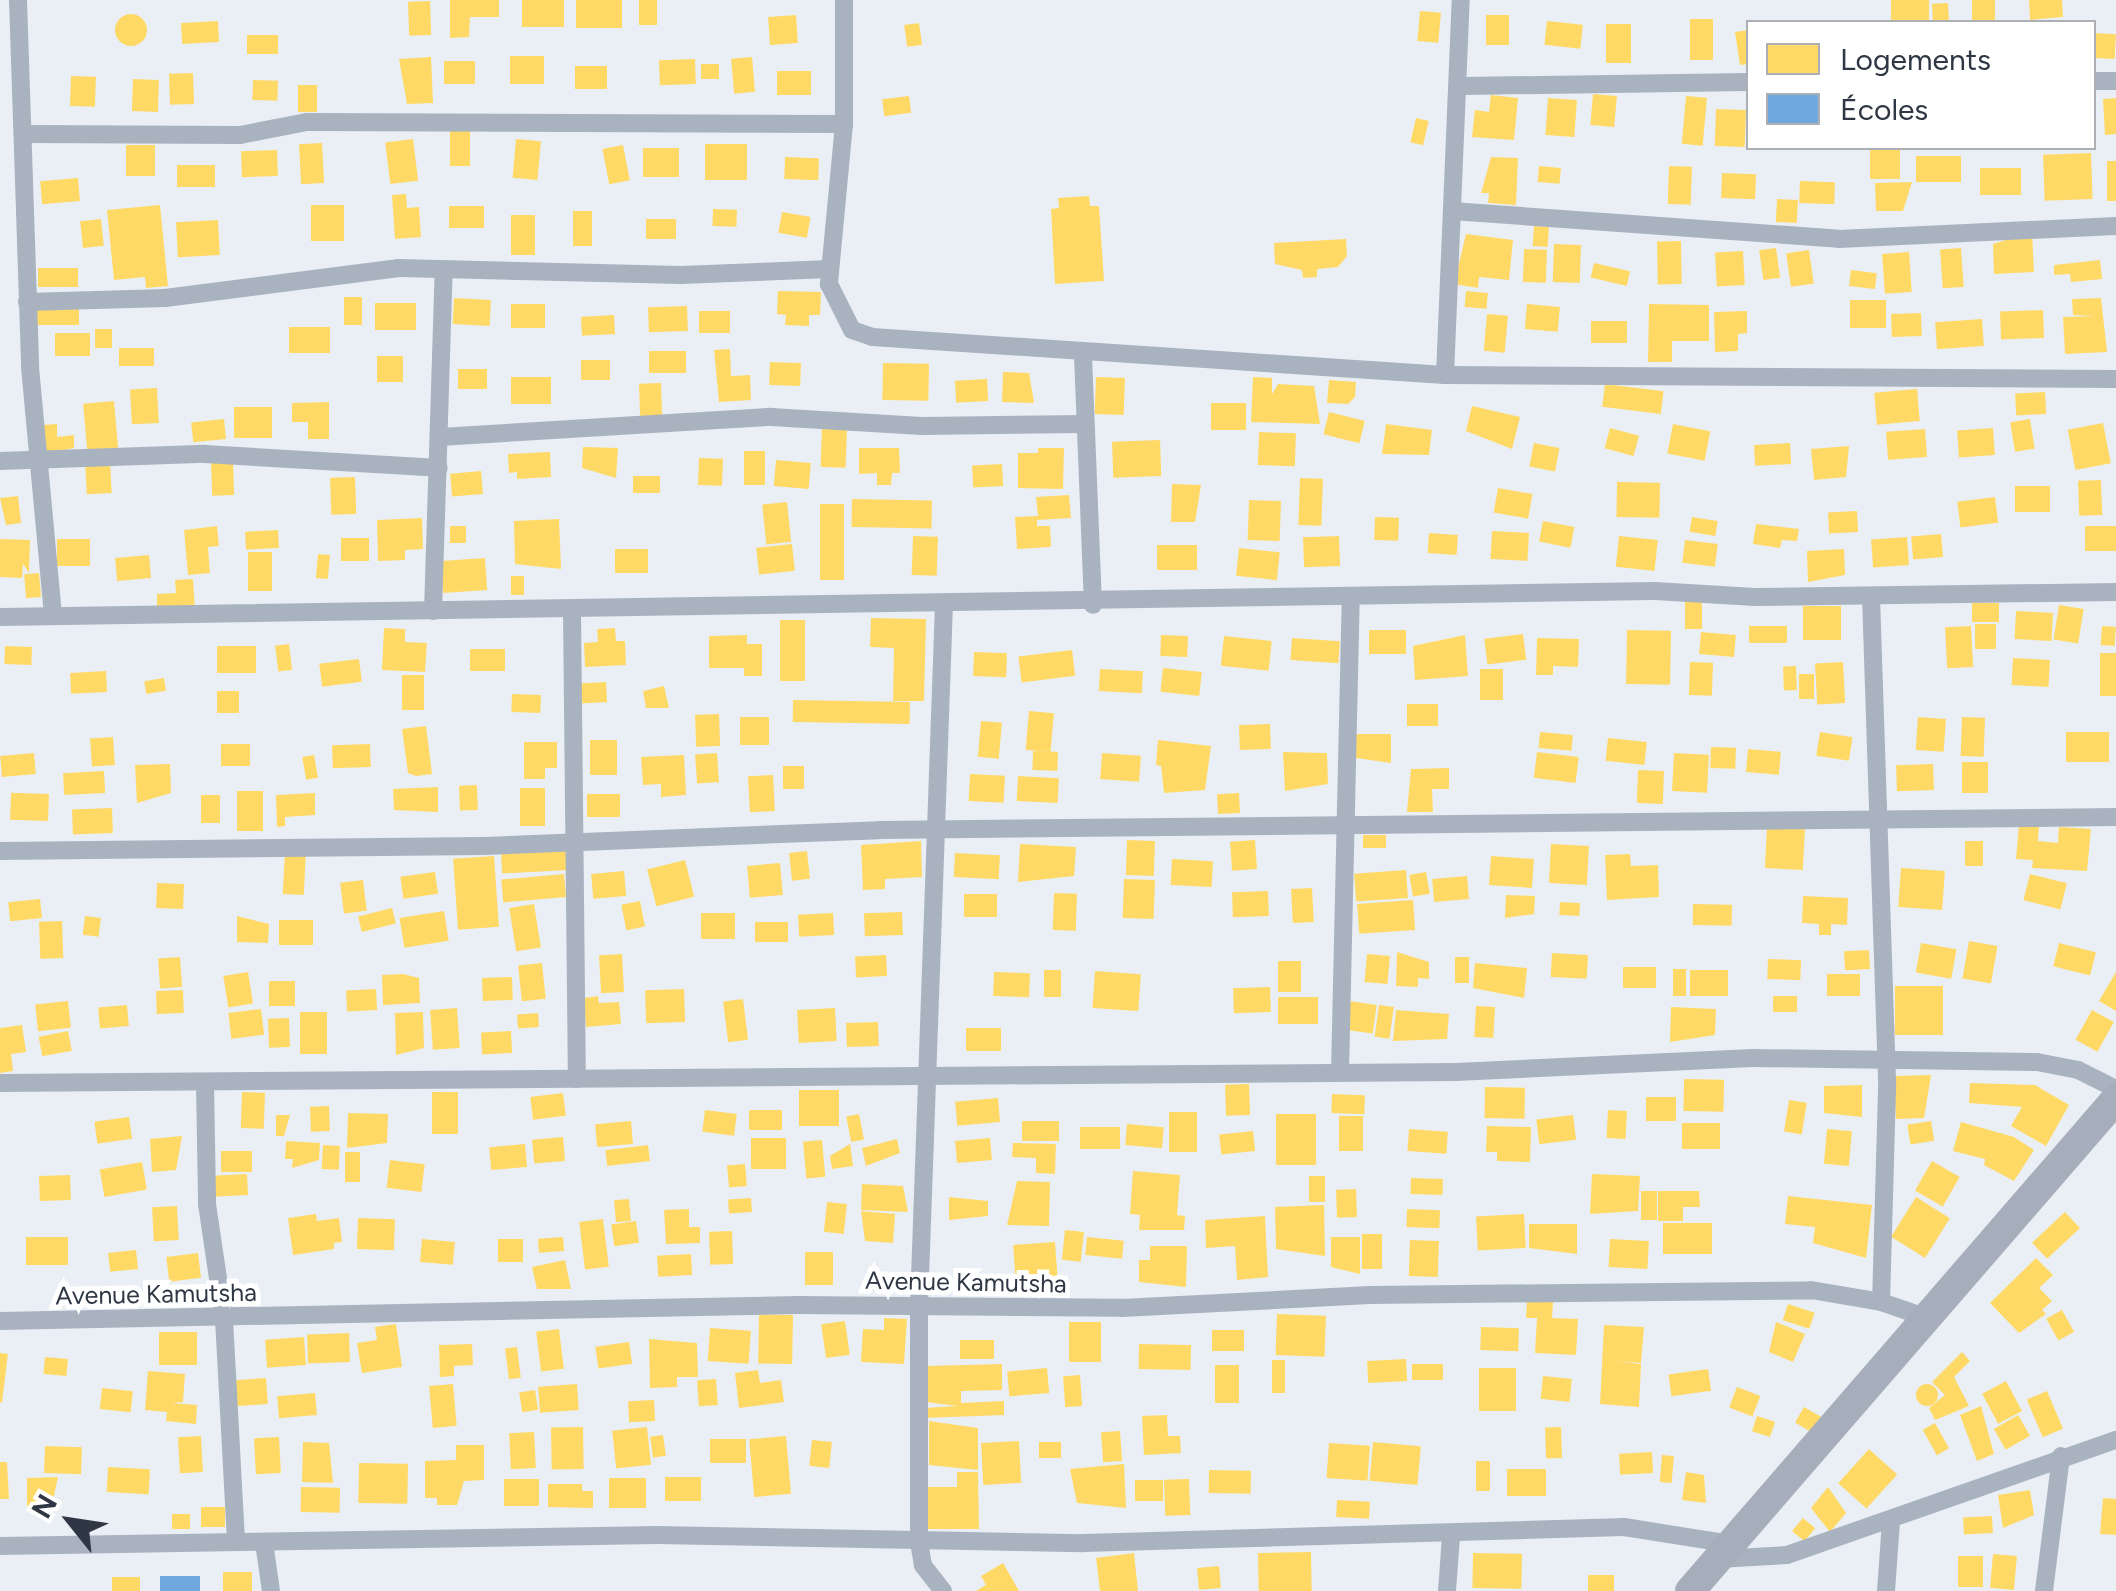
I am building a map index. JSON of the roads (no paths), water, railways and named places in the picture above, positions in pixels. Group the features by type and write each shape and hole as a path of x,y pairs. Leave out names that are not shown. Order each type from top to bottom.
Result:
{"highway":[{"path":"1690,1591 2113,1107"}],"street":[{"path":"18,0 10,98 28,134 27,302 37,460 50,528 52,616"},
{"path":"844,0 844,124 830,269 837,310 852,330 872,337 1084,356 1445,375 2116,379"},
{"path":"1445,375 1462,86 1461,0"},
{"path":"1462,86 1746,82"},
{"path":"28,134 240,135 308,122 844,124"},
{"path":"1452,212 1840,239 2116,226"},
{"path":"27,302 165,298 399,268 681,275 830,269"},
{"path":"433,611 444,268"},
{"path":"1084,356 1093,604"},
{"path":"440,437 771,416 922,426 1084,424"},
{"path":"0,461 205,454 439,468"},
{"path":"0,617 1093,604 1655,592 1871,597 2116,592"},
{"path":"1871,597 1888,1216 1882,1302"},
{"path":"1340,1072 1351,600"},
{"path":"943,1591 922,1565 918,1542 918,1306 932,834 944,605"},
{"path":"572,611 576,1079"},
{"path":"0,852 2116,817"},
{"path":"0,1083 923,1078 1340,1072 1753,1058 2037,1062 2078,1070 2113,1107"},
{"path":"205,1084 207,1204 224,1318 236,1539"},
{"name":"Avenue Kamutsha","path":"0,1321 918,1306 1122,1308 1370,1295 1793,1290 1882,1302 1928,1318"},
{"path":"0,1546 236,1539 264,1542 657,1535 918,1542 1451,1536 1624,1527 1724,1552 1787,1555 1891,1522 2060,1456 2116,1440"},
{"path":"2044,1591 2060,1456"},
{"path":"1886,1591 1891,1522"},
{"path":"1447,1591 1451,1536"},
{"path":"264,1542 271,1591"}]}
